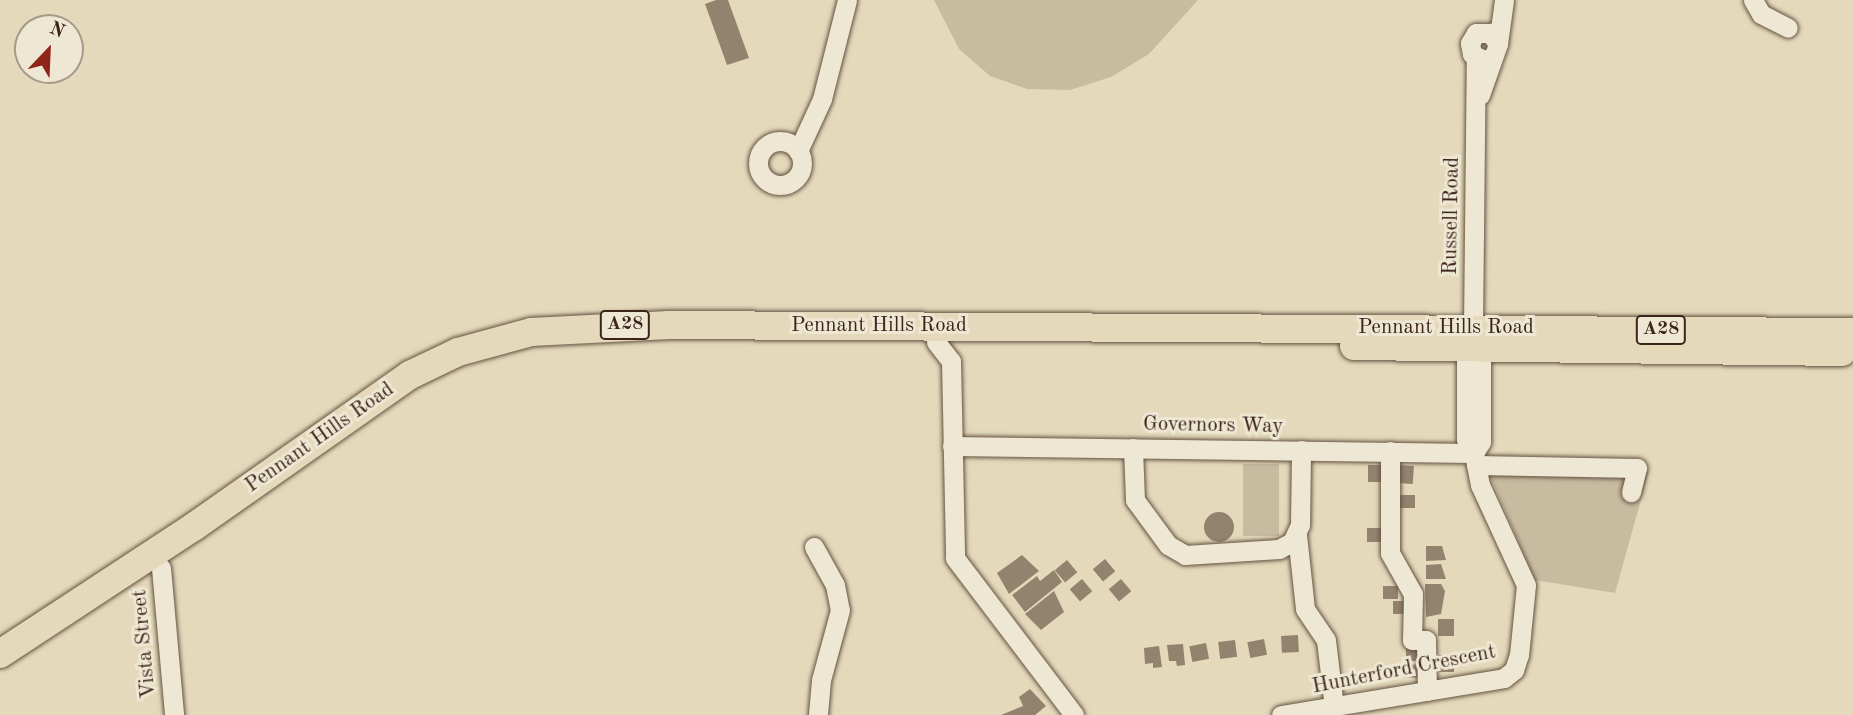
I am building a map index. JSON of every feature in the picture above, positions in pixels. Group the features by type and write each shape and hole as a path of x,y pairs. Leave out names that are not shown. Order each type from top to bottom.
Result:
{"highway":[{"name":"Pennant Hills Road","path":"0,654 195,526 410,375 458,352 531,332 614,325 1853,352"},
{"name":"Pennant Hills Road","path":"0,671 161,568 411,394 449,374 507,354 589,343 944,352 1229,342 1473,342 1853,332"}],"street":[{"path":"816,115 779,141 765,147 759,158 759,170 769,182 786,184 796,178 802,164 798,151 816,115 847,0"},
{"path":"1753,0 1761,14 1788,28"},
{"name":"Russell Road","path":"1473,342 1475,105 1488,47 1503,3"},
{"path":"779,141 798,151"},
{"name":"Hunterford Crescent","path":"1281,715 1504,678 1514,670 1519,655 1527,585 1480,485 1475,459 1481,442 1473,342"},
{"path":"944,352 952,446 955,558 1074,715"},
{"name":"Governors Way","path":"952,446 1390,451 1475,459 1637,468 1631,492"},
{"path":"1133,448 1135,500 1174,550 1185,555 1279,549 1297,535"},
{"path":"1301,450 1297,535 1305,609 1326,640 1335,707"},
{"path":"1390,451 1390,553 1413,594 1412,640 1426,640 1427,691"},
{"path":"814,547 835,585 840,610 821,680 818,715"},
{"name":"Vista Street","path":"161,568 174,715"}],"shaded area":[{"path":"934,0 1198,0 1149,54 1111,77 1070,90 1027,89 990,76 959,49"},
{"path":"1243,464 1279,464 1279,536 1243,536"},
{"path":"1649,471 1615,593 1535,580 1489,473"}],"building":[{"path":"728,0 749,58 727,65 705,4"},
{"path":"1368,465 1383,465 1383,482 1368,482"},
{"path":"1399,465 1414,466 1413,484 1398,483"},
{"path":"1400,495 1415,495 1415,508 1400,508"},
{"path":"1219,512 1230,516 1234,527 1230,538 1219,542 1208,538 1204,527 1208,516"},
{"path":"1367,528 1383,528 1383,542 1367,542"},
{"path":"1426,546 1442,546 1446,560 1426,561"},
{"path":"1022,555 1039,571 1009,594 997,573"},
{"path":"1105,559 1115,571 1103,582 1093,569"},
{"path":"1067,560 1077,572 1065,583 1055,570"},
{"path":"1441,564 1446,579 1426,579 1426,565"},
{"path":"1054,570 1062,582 1025,612 1012,595 1037,576 1040,581"},
{"path":"1082,579 1092,591 1080,602 1070,589"},
{"path":"1121,579 1131,591 1119,602 1109,589"},
{"path":"1425,584 1441,584 1445,591 1441,614 1426,617"},
{"path":"1383,586 1398,586 1398,599 1383,599"},
{"path":"1054,591 1064,612 1041,630 1025,614"},
{"path":"1393,601 1408,601 1408,614 1393,614"},
{"path":"1438,619 1454,619 1454,636 1438,636"},
{"path":"1298,635 1299,652 1282,653 1281,636"},
{"path":"1264,639 1267,655 1250,658 1247,642"},
{"path":"1235,640 1237,657 1220,659 1218,642"},
{"path":"1206,643 1209,659 1192,662 1189,646"},
{"path":"1183,644 1185,665 1177,666 1176,661 1169,661 1167,645"},
{"path":"1159,646 1162,667 1153,668 1153,663 1145,664 1144,648"},
{"path":"1406,647 1420,647 1420,661 1406,661"},
{"path":"1437,655 1454,655 1454,672 1437,672"},
{"path":"1405,664 1420,665 1419,678 1404,677"},
{"path":"1030,689 1046,706 1035,715 1001,715 1023,706 1019,697"}]}
